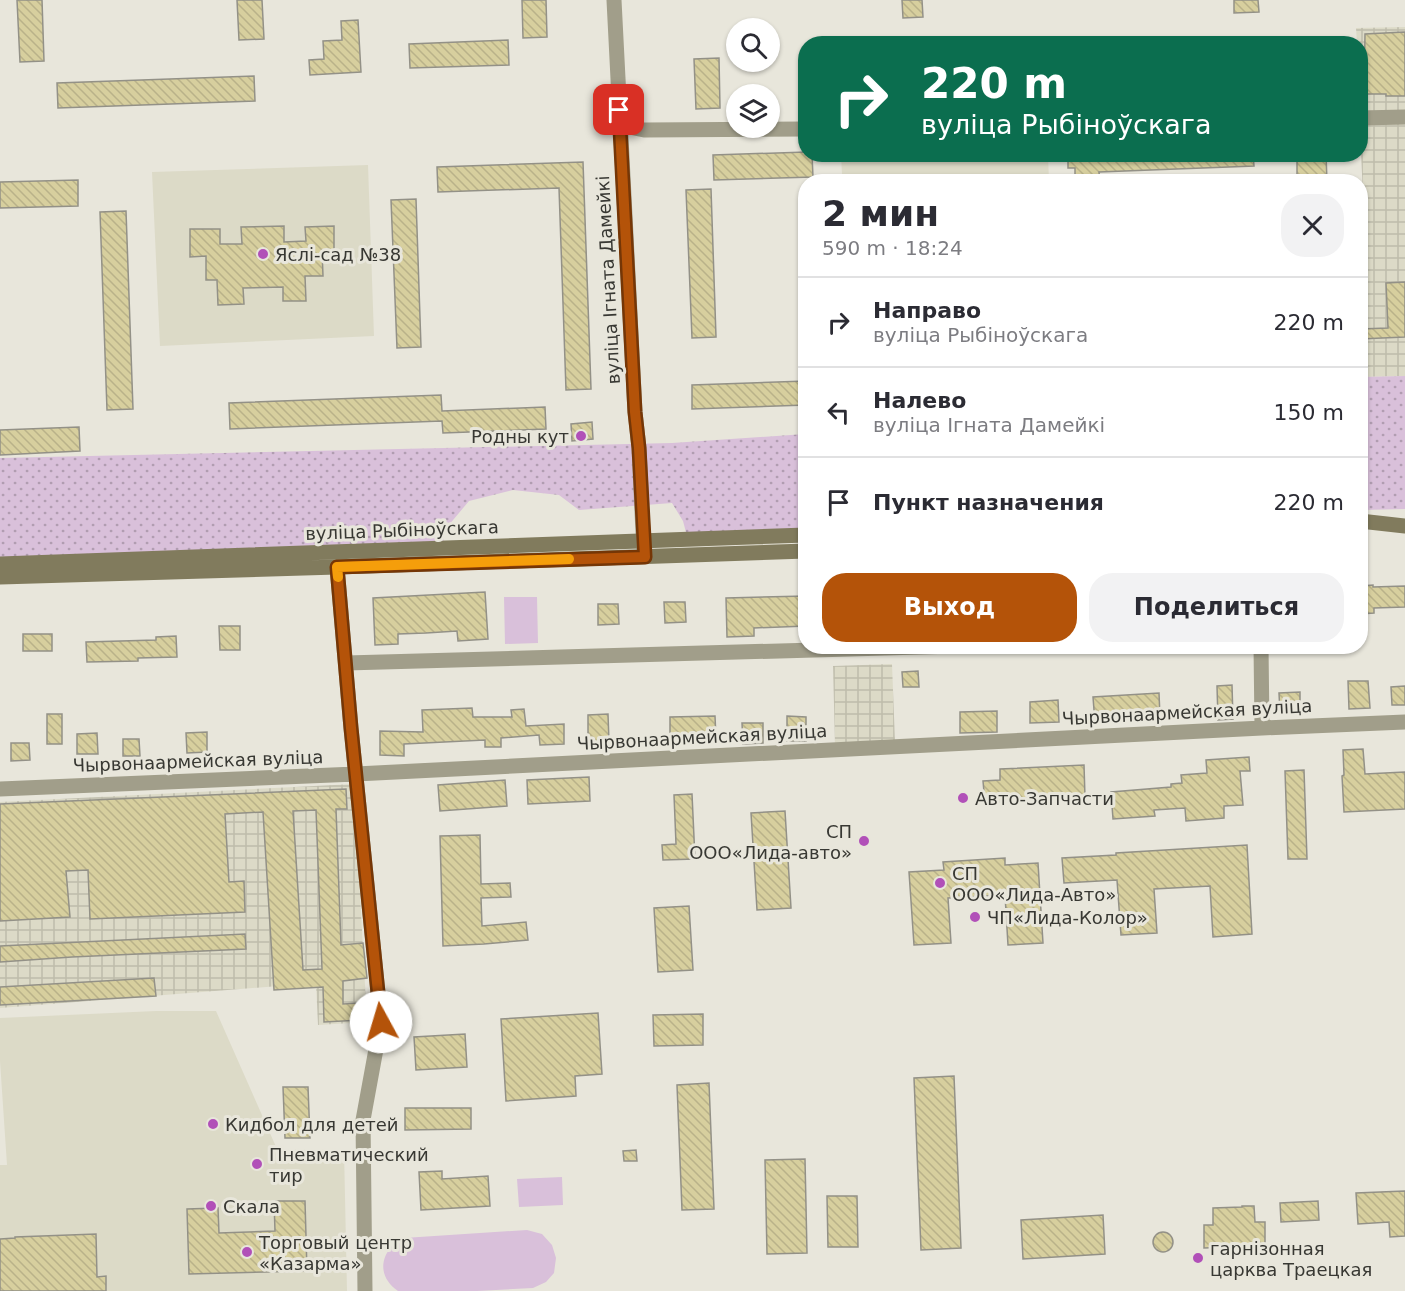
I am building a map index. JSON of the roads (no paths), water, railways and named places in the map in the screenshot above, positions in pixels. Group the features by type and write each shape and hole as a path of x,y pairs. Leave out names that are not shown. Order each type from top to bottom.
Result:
{"main road":[{"path":"1368,522 1405,526"},
{"path":"1368,528 1405,526"},
{"name":"вуліца Рыбіноўскага","path":"0,577 588,559 644,549 798,537"},
{"name":"вуліца Рыбіноўскага","path":"0,564 644,549 798,551"}],"street":[{"name":"вуліца Ігната Дамейкі","path":"614,0 644,549"},
{"path":"1368,118 1405,117"},
{"path":"620,125 644,130 798,129"},
{"path":"337,567 381,1022 363,1120 365,1291"},
{"path":"346,663 798,650"},
{"path":"1261,654 1262,728"},
{"name":"Чырвонаармейская вуліца","path":"0,789 357,774 1405,722"}],"place":[{"name":"Яслі-сад №38","path":"263,254"},
{"name":"Родны кут","path":"581,436"},
{"name":"Авто-Запчасти","path":"963,798"},
{"name":"СП ООО«Лида-авто»","path":"864,841"},
{"name":"СП ООО«Лида-Авто»","path":"940,883"},
{"name":"ЧП«Лида-Колор»","path":"975,917"},
{"name":"Кидбол для детей","path":"213,1124"},
{"name":"Пневматический тир","path":"257,1164"},
{"name":"Скала","path":"211,1206"},
{"name":"Торговый центр «Казарма»","path":"247,1252"},
{"name":"гарнізонная царква Траецкая","path":"1198,1258"}]}
